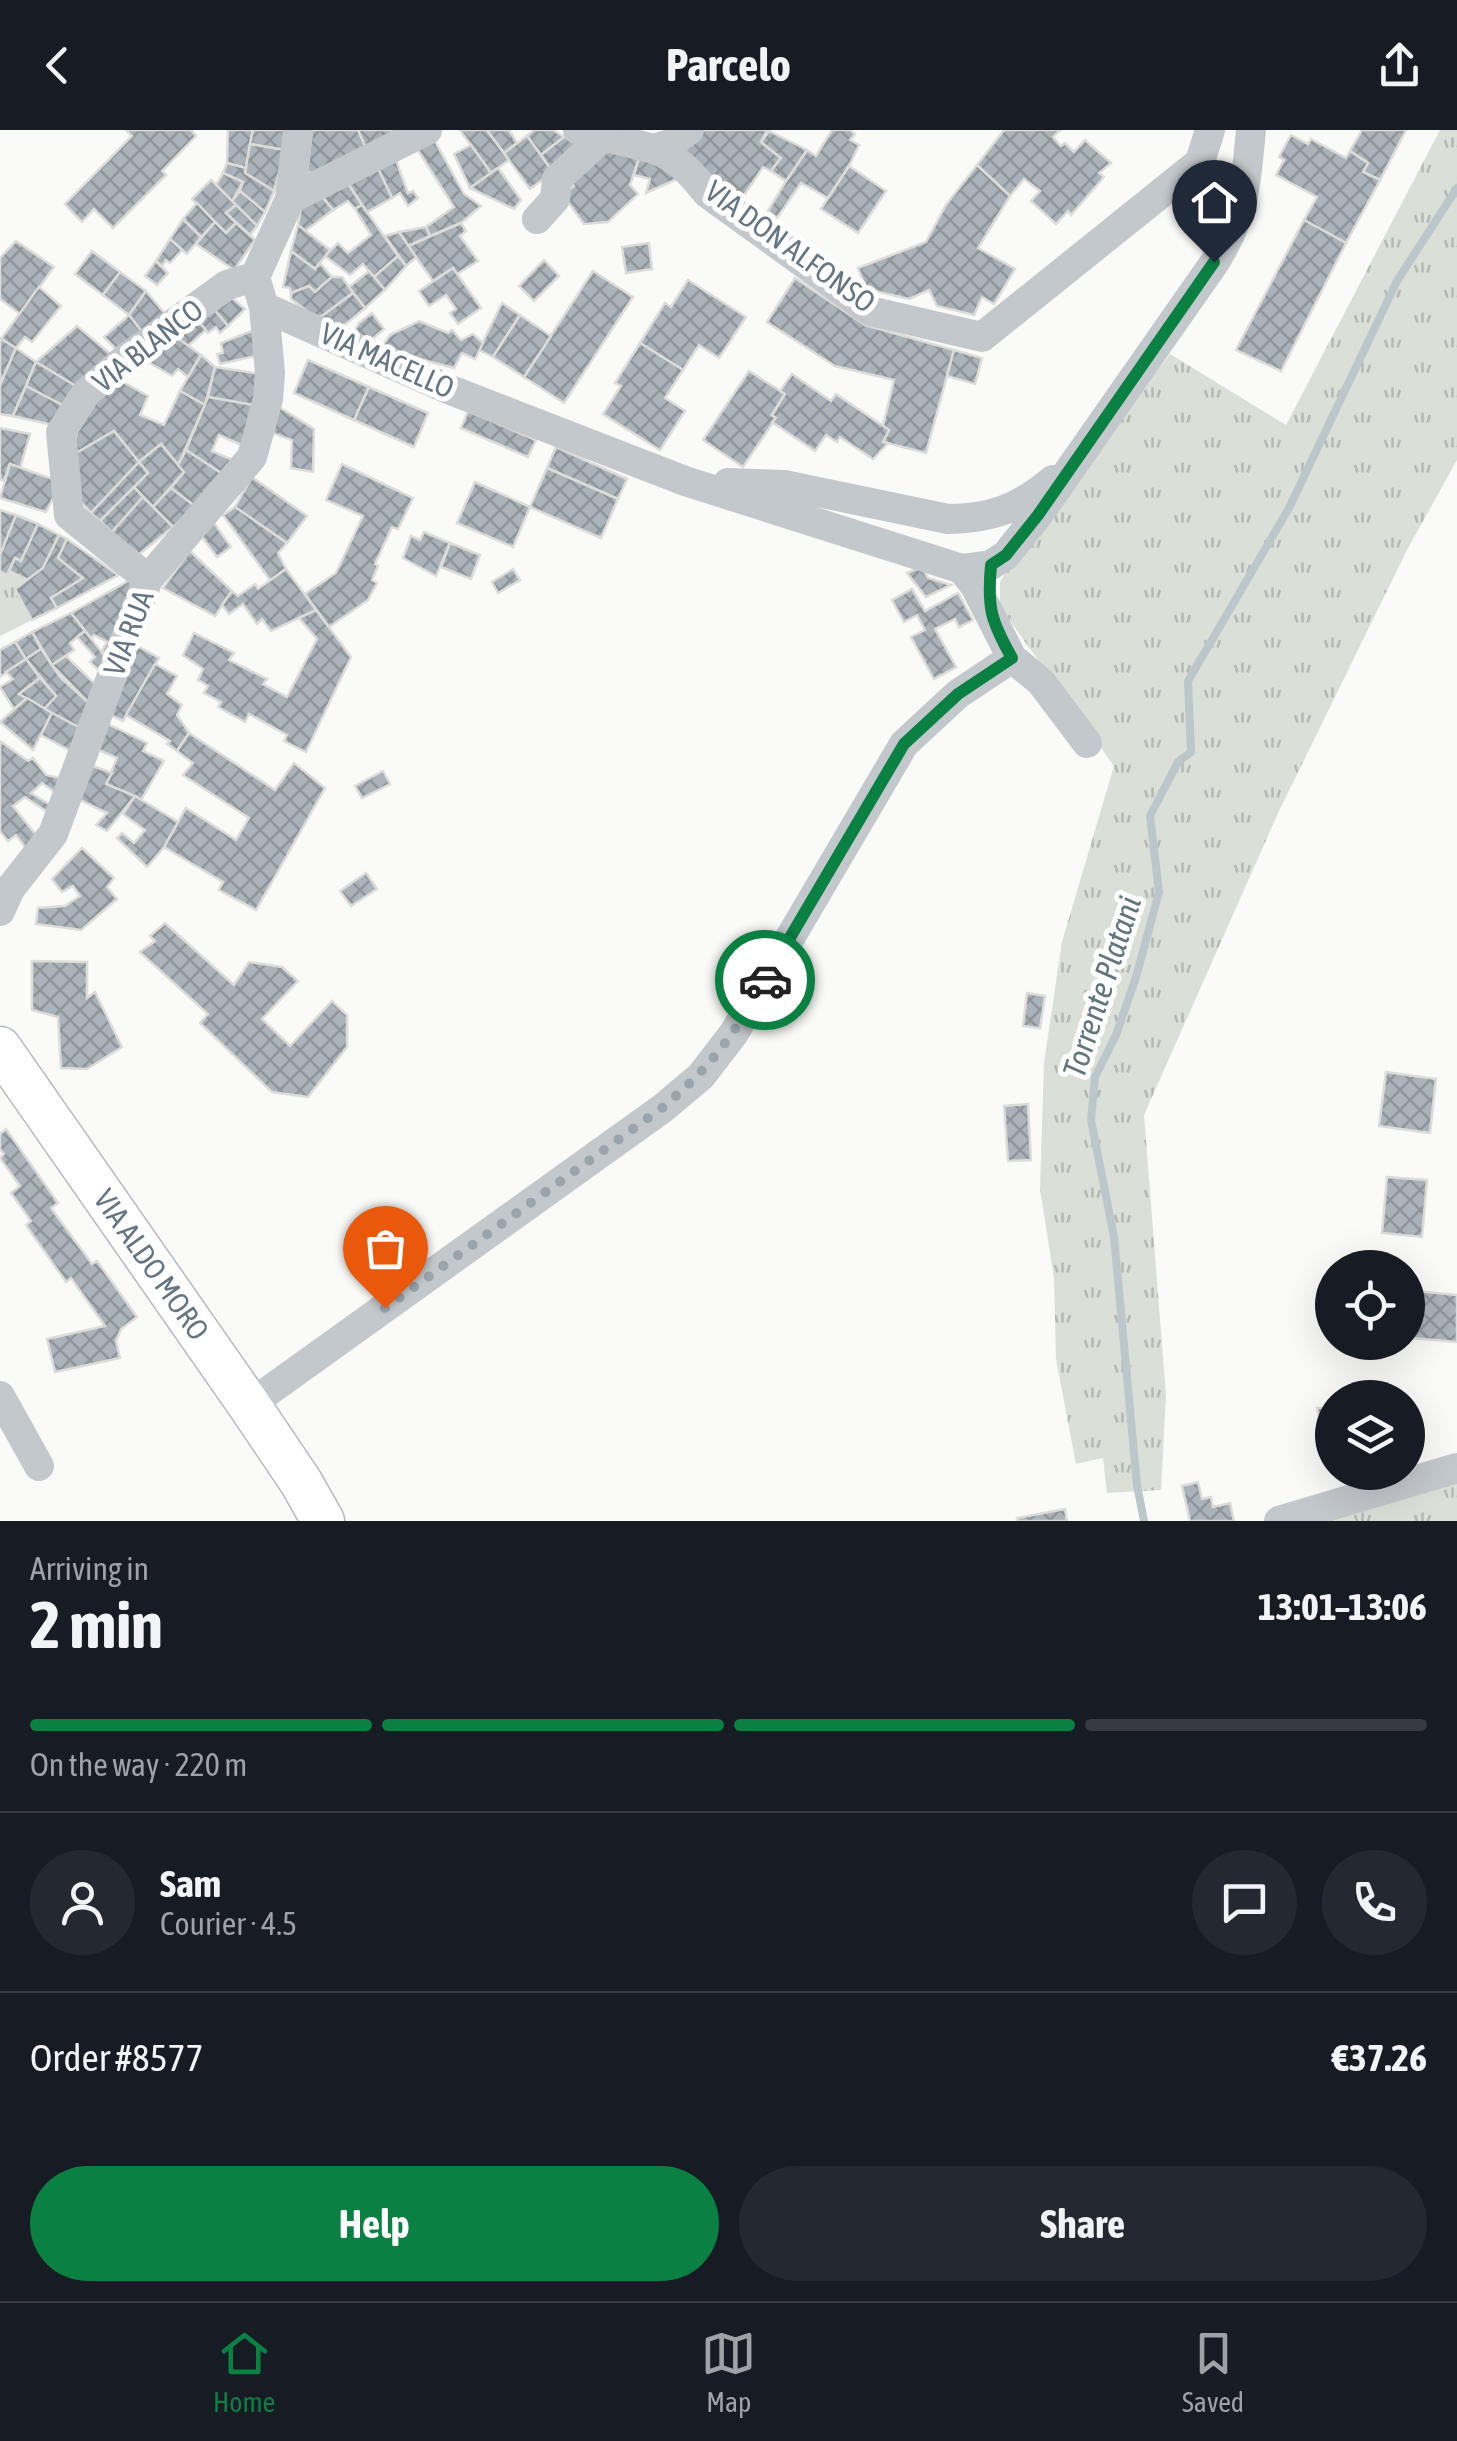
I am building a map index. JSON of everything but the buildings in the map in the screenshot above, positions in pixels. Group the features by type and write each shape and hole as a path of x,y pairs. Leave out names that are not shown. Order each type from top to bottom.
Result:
{"street":[{"path":"264,307 256,277 290,200 298,130"},
{"path":"290,200 427,130"},
{"path":"654,149 670,144 689,130"},
{"name":"VIA DON ALFONSO","path":"591,133 671,155 707,193 870,311 982,337 1200,162 1210,130"},
{"path":"976,567 1006,555 1214,262 1235,228 1244,203 1250,130"},
{"path":"536,219 556,199 557,179 591,133"},
{"name":"VIA BLANCO","path":"148,580 69,514 61,432 86,393 125,359 228,284 256,277"},
{"name":"VIA MACELLO","path":"264,307 448,388 685,481 832,528 976,567"},
{"name":"VIA RUA","path":"0,911 10,889 53,834 148,580 252,457 268,399 270,373 264,307"},
{"path":"685,481 784,485 948,519 970,519 1000,514 1031,498 1074,462"},
{"path":"832,528 840,498"},
{"path":"970,519 982,536 976,567 989,590 992,622 1012,658 1041,682 1087,742"},
{"path":"249,1405 701,1076 734,1033 904,744 958,694 1012,658"},
{"name":"VIA ALDO MORO","path":"0,1048 302,1482"},
{"path":"0,1396 38,1466"},
{"path":"1425,1474 1457,1468"},
{"path":"302,1482 322,1521"},
{"path":"302,1482 334,1521"},
{"path":"1279,1521 1364,1490"}],"green space":[{"path":"1440,130 1457,130 1457,460 1407,550 1279,811 1144,1115 1166,1396 1161,1490 1107,1493 1103,1458 1076,1464 1056,1359 1054,1278 1040,1189 1044,1063 1062,942 1114,766 1000,607 1000,582 1170,354 1286,425"},
{"path":"0,569 28,580 16,590 32,620 0,636"},
{"path":"1457,1477 1457,1521 1310,1521 1425,1490 1425,1487"}],"waterway":[{"name":"Torrente Platani","path":"1144,1521 1137,1485 1114,1237 1091,1120 1095,1077 1116,1035 1159,892 1150,816 1178,762 1191,752 1188,681 1289,508 1397,281 1457,188"}],"way so far":[{"path":"385,1308 701,1076 734,1033 765,980"}],"route":[{"path":"765,980 904,744 958,694 1012,658 992,622 991,565 1006,555 1038,515 1214,262"}]}
